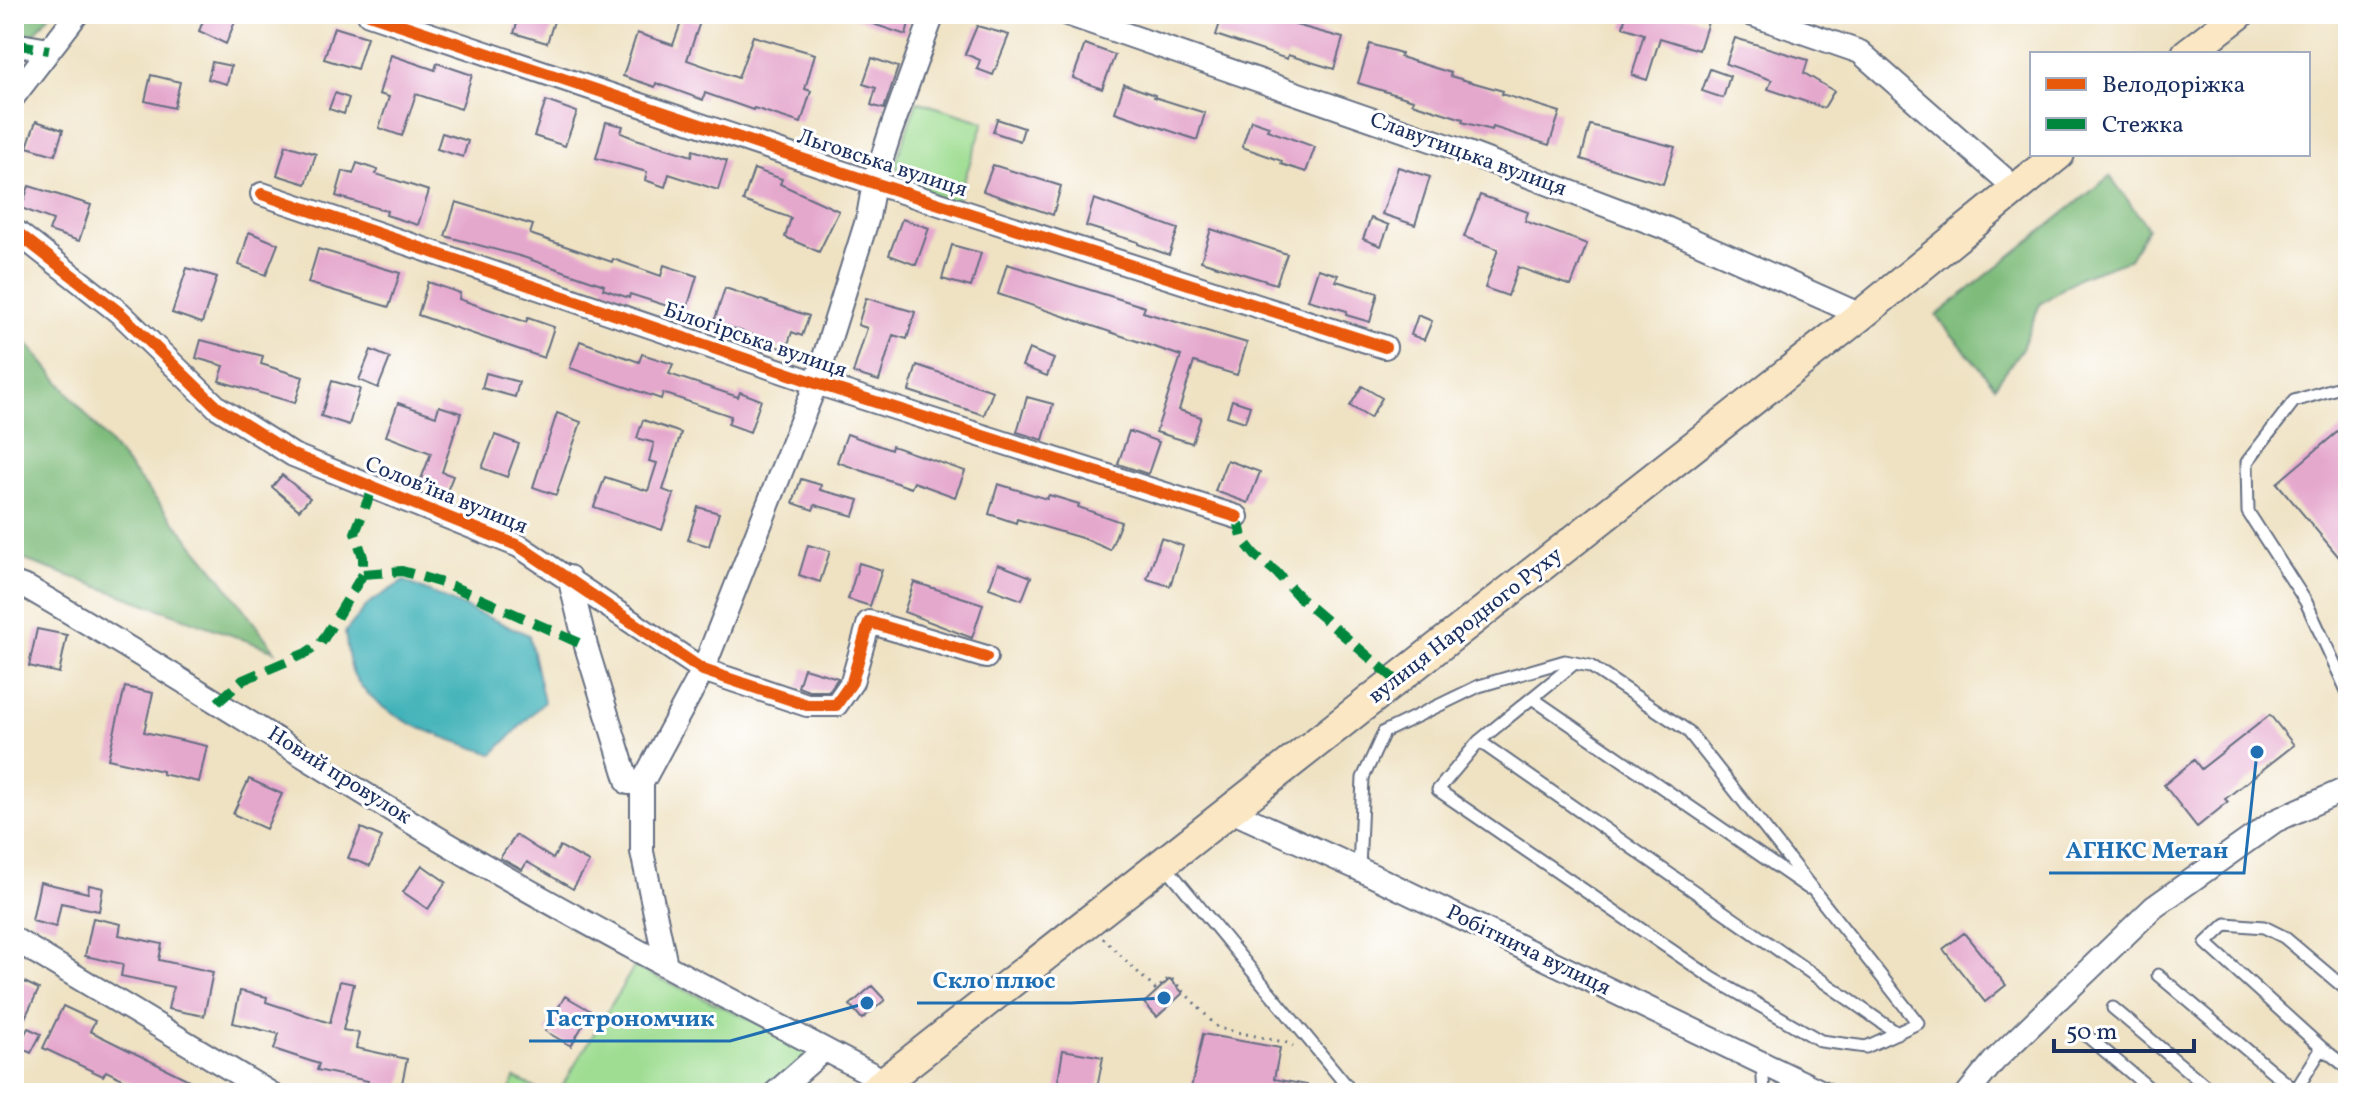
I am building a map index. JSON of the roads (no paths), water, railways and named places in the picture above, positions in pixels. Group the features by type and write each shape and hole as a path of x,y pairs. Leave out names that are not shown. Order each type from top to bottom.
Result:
{"main road":[{"path":"2190,52 2239,14"},
{"name":"вулиця Народного Руху","path":"877,1087 1861,315 2056,156"}],"street":[{"path":"14,96 77,14"},
{"name":"Льговська вулиця","path":"369,14 874,183 1385,347"},
{"path":"666,965 642,852 642,783 703,670 816,383 868,217 874,183 933,14"},
{"name":"Славутицька вулиця","path":"1067,14 1460,150 1668,229 1861,315"},
{"path":"1750,14 1860,52 2015,188"},
{"path":"14,44 49,50"},
{"name":"Білогірська вулиця","path":"262,194 816,383 1237,517"},
{"name":"Соловʼїна вулиця","path":"14,230 120,313 217,407 293,455 519,546 703,670 807,705 836,705 852,682 869,622 986,657"},
{"path":"569,577 586,646 628,783 642,783"},
{"name":"Новий провулок","path":"14,583 117,639 454,848 824,1050 877,1087"},
{"path":"1968,1093 1994,1061 2154,907 2275,821 2348,788"},
{"name":"Робітнича вулиця","path":"1231,811 1359,869 1824,1093"},
{"path":"14,939 270,1093"},
{"path":"775,1093 824,1050"}],"lane":[{"path":"2348,389 2340,387 2294,401 2247,462 2248,512 2306,602 2348,693"},
{"path":"1359,869 1363,778 1384,732 1479,686 1565,661 1575,663 1590,666 1688,731 1918,1023 1866,1047 1821,1041 1712,978 1438,790 1479,741 1575,663"},
{"path":"1532,698 1819,896"},
{"path":"1479,741 1897,1033"},
{"path":"1164,864 1347,1086"},
{"path":"2348,991 2284,937 2264,927 2226,924 2206,943 2348,1068"},
{"path":"2158,975 2295,1092 2322,1048"},
{"path":"2113,1008 2214,1093"},
{"path":"2087,1036 2155,1093"},
{"path":"1762,1064 1764,1093"}],"water":[{"path":"404,581 529,635 544,702 493,754 435,734 396,716 365,691 354,675 345,632 369,603"}],"place":[{"name":"АГНКС Метан","path":"2257,752"},
{"name":"Скло плюс","path":"1164,998"},
{"name":"Гастрономчик","path":"867,1003"}]}
